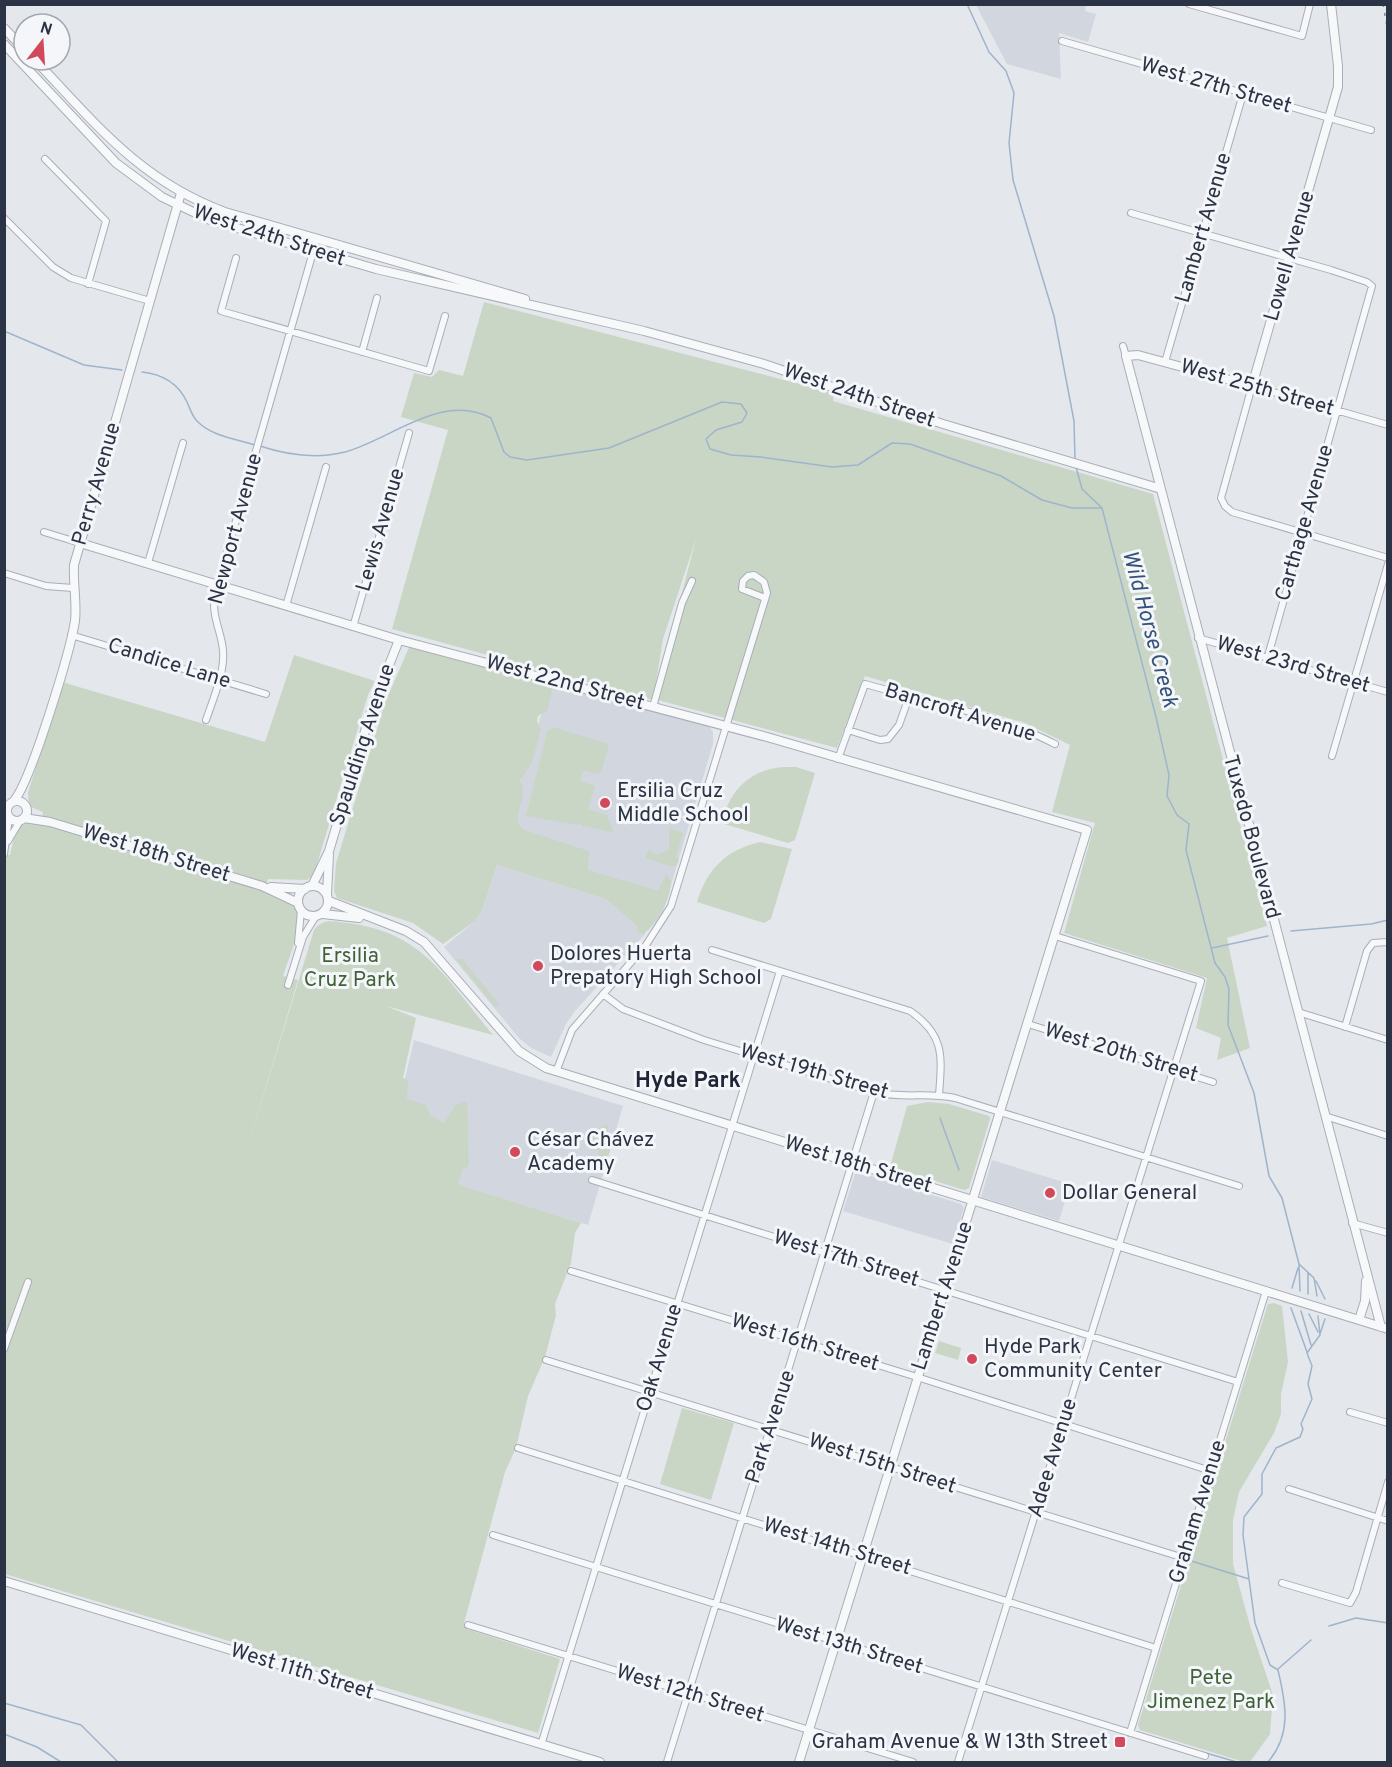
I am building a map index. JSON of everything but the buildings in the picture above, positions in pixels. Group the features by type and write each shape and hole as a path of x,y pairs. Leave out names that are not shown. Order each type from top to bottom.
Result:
{"street":[{"path":"1189,4 1302,36 1310,4"},
{"name":"Lowell Avenue","path":"1302,533 1232,512 1221,498 1290,259 1339,77 1331,4"},
{"name":"West 27th Street","path":"1062,41 1371,130"},
{"name":"West 24th Street","path":"4,44 105,153 147,188 177,206 221,224 376,269 558,311 764,364 922,417 1158,488"},
{"name":"West 24th Street","path":"46,72 124,153 154,177 181,193 225,212 480,284 558,311"},
{"name":"Lambert Avenue","path":"1165,362 1243,94"},
{"path":"45,159 106,221 88,284"},
{"name":"Perry Avenue","path":"22,820 26,806 27,777 71,635 75,603 74,565 181,193"},
{"path":"1131,213 1290,259"},
{"path":"4,218 53,267 71,278 150,301"},
{"name":"Newport Avenue","path":"206,720 219,680 223,651 213,614 217,585 317,238"},
{"path":"236,258 221,311 429,371 445,316"},
{"name":"Carthage Avenue","path":"1268,656 1372,286 1367,282 1290,259"},
{"path":"362,352 378,298"},
{"name":"Tuxedo Boulevard","path":"1123,346 1158,488 1298,1012 1365,1274 1384,1328"},
{"name":"West 25th Street","path":"1126,356 1138,355 1165,362 1388,425"},
{"name":"Lewis Avenue","path":"353,627 409,433"},
{"path":"148,564 183,443"},
{"path":"285,606 326,466"},
{"name":"West 22nd Street","path":"44,532 353,627 726,726 1087,830"},
{"path":"1302,533 1388,558"},
{"path":"1332,756 1388,564"},
{"path":"5,574 46,586 73,588"},
{"path":"556,1072 572,1030 646,945 671,906 767,593 764,582 757,577 748,576 743,581 742,589 765,598"},
{"path":"653,706 682,603 692,581"},
{"name":"Candice Lane","path":"71,635 266,694"},
{"name":"West 23rd Street","path":"1198,638 1268,656 1388,692"},
{"name":"Spaulding Avenue","path":"309,887 329,851 372,708 399,640"},
{"name":"Bancroft Avenue","path":"848,730 865,684 1038,735 1055,744"},
{"path":"838,759 848,730 880,740 888,739 899,725 909,696"},
{"name":"Perry Avenue","path":"7,814 9,802 27,777"},
{"path":"9,802 26,806"},
{"name":"West 18th Street","path":"26,806 50,822"},
{"path":"7,814 8,842"},
{"name":"West 18th Street","path":"7,814 22,820 50,822 262,886 300,906"},
{"path":"4,854 8,842 22,820"},
{"name":"Lambert Avenue","path":"799,1762 1087,830"},
{"name":"Spaulding Avenue","path":"328,898 329,851"},
{"name":"West 18th Street","path":"262,886 309,887"},
{"path":"288,985 296,956 309,925 319,915 328,898 321,888 309,887 300,895 296,956"},
{"name":"West 18th Street","path":"328,898 378,922 406,931 424,942 519,1051 536,1063 556,1072 1384,1328"},
{"path":"300,906 308,915 319,915"},
{"name":"West 18th Street","path":"319,915 378,922"},
{"name":"Adee Avenue","path":"958,1762 1148,1158 1201,981 1055,936"},
{"path":"1345,1027 1367,951 1373,943 1388,942"},
{"path":"712,950 910,1011 924,1021 935,1034 942,1055 939,1095"},
{"name":"Oak Avenue","path":"541,1745 780,971"},
{"name":"West 19th Street","path":"603,994 623,1009 753,1055 874,1092 902,1097 939,1095 1239,1186"},
{"path":"1298,1012 1388,1040"},
{"name":"West 20th Street","path":"1028,1024 1213,1082"},
{"name":"Park Avenue","path":"667,1762 874,1092"},
{"path":"1325,1116 1388,1136"},
{"name":"West 17th Street","path":"592,1180 1238,1382"},
{"path":"1352,1222 1388,1233"},
{"name":"West 16th Street","path":"571,1271 917,1377 1064,1426 1211,1471"},
{"path":"1359,1320 1365,1296 1365,1274"},
{"path":"4,1349 28,1282"},
{"name":"Graham Avenue","path":"1130,1733 1266,1291"},
{"name":"West 15th Street","path":"546,1360 891,1466 1036,1514 1184,1558"},
{"path":"1350,1412 1388,1423"},
{"name":"West 14th Street","path":"518,1448 864,1554 1156,1648"},
{"path":"1282,1583 1350,1603 1356,1592 1388,1482"},
{"path":"1288,1489 1388,1521"},
{"name":"West 13th Street","path":"493,1535 1205,1756"},
{"name":"West 11th Street","path":"4,1581 600,1762"},
{"name":"West 12th Street","path":"468,1625 913,1762"},
{"path":"1195,1762 1197,1753"}],"shaded area":[{"path":"976,5 1086,5 1085,11 1096,14 1088,42 1059,33 1061,79 1007,64"},
{"name":"Ersilia Cruz Middle School","path":"551,683 709,726 713,732 713,744 662,915 648,931 607,895 496,862"},
{"name":"Dolores Huerta Prepatory High School","path":"497,865 606,899 646,933 575,1011 566,1024 551,1057 531,1048 519,1038 444,947 475,921 482,911"},
{"name":"César Chávez Academy","path":"414,1040 623,1106 588,1225 454,1185 399,1105"},
{"path":"992,1160 1070,1184 1059,1221 981,1197"},
{"path":"858,1172 961,1204 964,1208 953,1244 843,1211 855,1174"}],"green space":[{"path":"484,302 834,393 833,401 1153,494 1267,926 1227,938 1250,1048 1217,1060 1221,1038 1196,1028 1207,978 1064,933 1095,823 1052,812 1070,745 1025,723 865,676 837,748 654,699 696,539 663,639 653,700 392,629 448,430 401,417 414,373 432,377 439,370 463,376"},
{"path":"410,645 554,683 547,711 538,716 537,721 541,729 532,762 520,781 523,794 518,821 527,831 589,851 588,870 658,891 666,874 671,881 669,896 658,916 644,934 637,932 637,926 606,899 497,865 482,911 475,921 443,944 413,923 337,898 334,891 336,863 385,703"},
{"name":"Ersilia Cruz Park","path":"294,655 375,681 368,695 314,874 307,880 268,879 264,892 295,904 297,931 283,976 298,980 245,1156 314,930 325,922 333,921 373,928 415,948 447,978 493,1035 386,1006 416,1018 403,1078 408,1080 407,1099 426,1105 430,1115 444,1123 456,1105 465,1101 467,1103 469,1163 467,1168 463,1168 458,1183 461,1186 581,1223 575,1233 571,1263 555,1304 556,1315 545,1357 528,1396 516,1448 505,1472 464,1623 467,1629 560,1659 538,1733 5,1574 4,854 10,855 15,833 20,824 32,822 41,824 43,812 29,806 28,793 62,682 265,742"},
{"path":"556,728 609,744 602,770 598,774 583,770 580,781 595,786 588,809 607,815 613,832 582,826 580,822 579,825 526,816 547,732"},
{"path":"783,767 796,767 815,773 795,840 788,843 721,823 730,801 742,784 760,773"},
{"path":"669,828 683,833 676,857 679,859 677,865 673,867 645,858 649,850 656,855 669,850"},
{"path":"760,842 792,849 771,919 764,923 697,902 706,880 720,863 737,850"},
{"path":"456,959 462,959 499,1004 495,1007"},
{"path":"928,1102 949,1104 989,1116 969,1188 964,1190 890,1167 907,1106"},
{"path":"605,1124 608,1126 607,1136 601,1144 605,1145 609,1141 612,1143 605,1167 602,1167 598,1150 592,1148 596,1143 594,1132"},
{"name":"Pete Jimenez Park","path":"1274,1303 1282,1306 1288,1362 1281,1394 1281,1414 1274,1433 1239,1492 1233,1520 1233,1564 1273,1695 1270,1734 1250,1762 1244,1762 1140,1730 1138,1725 1268,1304"},
{"path":"939,1341 961,1348 958,1360 935,1353"},
{"path":"682,1408 734,1423 711,1500 660,1484"}],"waterway":[{"name":"Wild Horse Creek","path":"967,4 989,52 1006,71 1014,93 1009,143 1013,180 1054,316 1074,421 1075,459"},
{"path":"4,331 84,365 122,370"},
{"path":"142,372 163,377 174,385 183,395 194,418 210,431 255,445"},
{"path":"260,446 302,455 334,454 363,446 417,420 435,414 472,411 491,418 504,452 510,457 527,460 609,448 722,402 741,404 747,413 742,422 716,430 706,439 710,449 731,455 832,467 858,465 892,443 910,444 1001,476 1042,500 1072,508 1102,508"},
{"name":"Wild Horse Creek","path":"1076,467 1082,489 1102,508 1156,717 1169,775 1167,796 1177,815 1189,824 1186,850 1215,963 1225,977 1229,989 1228,1025 1254,1093 1269,1176 1282,1198 1299,1264 1314,1278 1317,1296"},
{"path":"1291,931 1371,924 1388,920"},
{"path":"1212,948 1268,936"},
{"path":"940,1118 959,1170"},
{"name":"Wild Horse Creek","path":"1299,1265 1300,1291"},
{"name":"Wild Horse Creek","path":"1292,1288 1298,1268"},
{"name":"Wild Horse Creek","path":"1308,1273 1308,1294"},
{"name":"Wild Horse Creek","path":"1316,1281 1325,1299"},
{"name":"Wild Horse Creek","path":"1291,1308 1307,1352"},
{"name":"Wild Horse Creek","path":"1301,1311 1311,1345"},
{"name":"Wild Horse Creek","path":"1309,1314 1318,1332"},
{"name":"Wild Horse Creek","path":"1268,1762 1281,1741 1285,1707 1278,1670 1270,1665 1255,1623 1243,1535 1244,1517 1262,1494 1262,1474 1276,1448 1300,1437 1303,1429 1301,1424 1312,1399 1308,1384 1312,1366 1307,1353 1320,1335 1318,1316"},
{"name":"Wild Horse Creek","path":"1320,1334 1325,1319"},
{"path":"1185,1559 1249,1579"},
{"path":"1329,1626 1356,1618 1388,1623"},
{"path":"1278,1669 1311,1640"},
{"path":"4,1703 81,1725 118,1762"},
{"path":"4,1734 37,1747 61,1762"},
{"path":"1206,1753 1237,1762"}],"railway":[{"path":"1383,4 1388,32"}],"place":[{"name":"Ersilia Cruz Middle School","path":"605,803"},
{"name":"Dolores Huerta Prepatory High School","path":"538,966"},
{"name":"César Chávez Academy","path":"515,1152"},
{"name":"Dollar General","path":"1050,1193"},
{"name":"Hyde Park Community Center","path":"972,1359"},
{"name":"Graham Avenue & W 13th Street","path":"1120,1742"}],"district":[{"name":"Hyde Park","path":"688,1081"}]}
